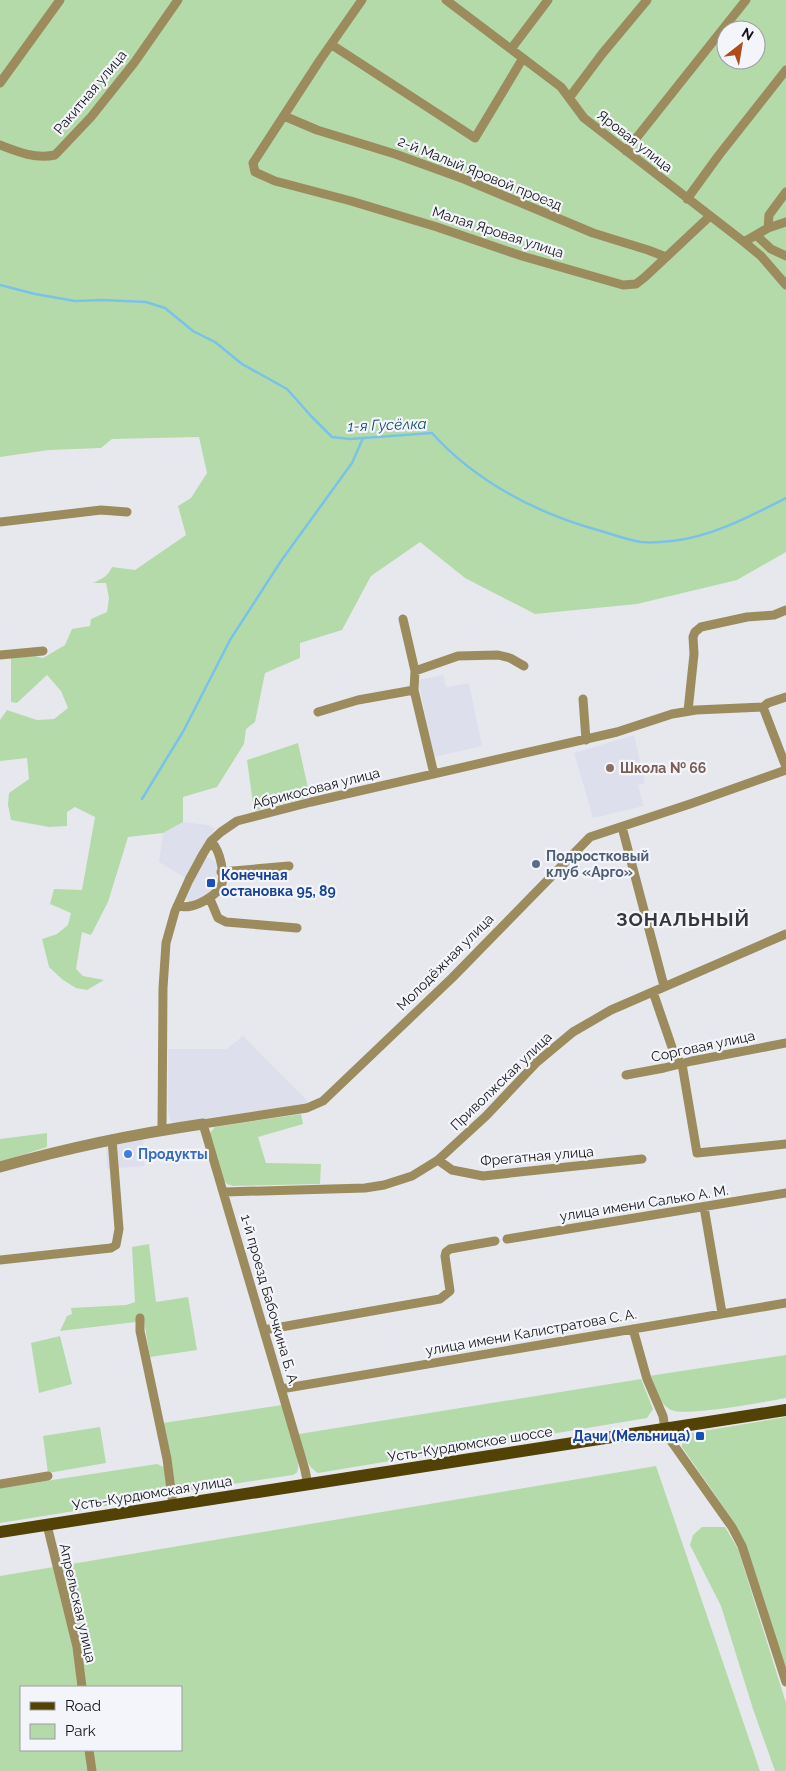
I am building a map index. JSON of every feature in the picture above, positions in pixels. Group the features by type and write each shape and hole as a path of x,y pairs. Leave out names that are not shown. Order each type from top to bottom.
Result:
{"main road":[{"name":"Усть-Курдюмское шоссе","path":"308,1485 786,1410"},
{"name":"Усть-Курдюмская улица","path":"0,1532 308,1485"}],"street":[{"path":"0,83 60,0"},
{"name":"Ракитная улица","path":"0,145 28,155 55,155 91,117 128,71 178,0"},
{"path":"284,116 362,0"},
{"name":"Яровая улица","path":"446,0 561,87 584,118 744,242 761,256 786,284"},
{"path":"510,49 548,0"},
{"path":"570,98 602,54 647,0"},
{"path":"626,151 746,0"},
{"path":"332,45 475,138 523,58"},
{"path":"687,198 786,70"},
{"name":"Малая Яровая улица","path":"284,116 253,163 255,172 275,181 351,201 437,227 522,256 623,285 636,284 645,278 710,216"},
{"name":"2-й Малый Яровой проезд","path":"284,116 317,130 395,154 464,179 593,233 666,257"},
{"path":"768,228 769,215 786,192"},
{"path":"744,242 768,228 786,222"},
{"path":"756,235 771,249 786,256"},
{"path":"0,522 101,510 127,512"},
{"path":"688,711 694,654 693,637 695,632 701,627 747,617 774,615 786,610"},
{"path":"403,619 415,671 414,690 434,774"},
{"path":"0,655 42,651"},
{"path":"415,671 458,656 498,655 510,658 524,666"},
{"path":"318,712 358,700 414,690"},
{"name":"Абрикосовая улица","path":"162,1130 164,970 169,928 192,874 211,841 221,832 237,821 310,802 586,740 672,714 688,711 763,707 768,703 786,697"},
{"path":"583,699 586,740"},
{"path":"763,707 786,768"},
{"name":"Молодёжная улица","path":"0,1167 48,1153 112,1138 307,1108 323,1101 452,978 582,843 590,837 786,768"},
{"path":"622,827 664,986"},
{"path":"177,906 184,908 210,898 221,888 218,849 211,841"},
{"path":"221,872 288,866"},
{"path":"210,898 218,918 226,922 297,928"},
{"name":"Приволжская улица","path":"224,1192 374,1186 412,1176 438,1160 486,1116 537,1062 572,1032 610,1010 786,934"},
{"path":"653,992 675,1056 682,1064 697,1153 786,1144"},
{"name":"Сорговая улица","path":"626,1075 786,1043"},
{"name":"1-й проезд Бабочкина Б. А.","path":"203,1124 308,1485"},
{"path":"0,1260 111,1248 116,1245 119,1230 112,1138"},
{"name":"Фрегатная улица","path":"438,1160 452,1170 483,1176 642,1159"},
{"name":"улица имени Салько А. М.","path":"507,1239 786,1193"},
{"path":"704,1207 722,1313"},
{"path":"264,1330 440,1299 450,1291 446,1252 450,1248 495,1241"},
{"name":"улица имени Калистратова С. А.","path":"281,1389 786,1302"},
{"path":"140,1318 140,1331 167,1459 173,1505"},
{"path":"633,1329 646,1380 663,1416 665,1429 671,1442 732,1527 742,1546 786,1682"},
{"path":"0,1484 48,1476"},
{"name":"Апрельская улица","path":"47,1524 77,1647 82,1686"},
{"path":"89,1751 92,1771"}],"shaded area":[{"path":"443,675 446,687 469,683 482,746 434,757 418,680"},
{"name":"Школа № 66","path":"634,735 645,783 638,785 644,806 593,818 574,753"},
{"path":"183,822 208,825 215,829 205,842 185,878 159,862 163,833"},
{"path":"208,857 217,863 217,886 211,894 189,902 185,899 202,860"},
{"path":"243,1036 308,1103 179,1124 171,1122 168,1112 168,1049 226,1049"},
{"path":"143,1138 144,1166 107,1169 106,1144"}],"green space":[{"path":"0,0 786,0 786,552 737,580 637,604 535,614 465,578 420,542 371,576 342,630 300,643 300,658 265,673 255,722 246,729 244,744 217,787 183,797 183,822 163,833 128,837 108,902 91,935 82,932 76,969 83,976 104,980 87,990 76,988 63,980 49,967 42,939 57,934 68,925 71,913 50,904 54,889 82,890 95,817 75,807 67,812 67,826 49,827 11,820 8,805 9,793 29,779 27,758 0,761 0,720 7,710 37,720 54,719 68,708 61,691 47,675 17,703 11,702 11,657 35,656 43,658 65,645 72,629 90,626 91,619 107,612 109,598 106,583 93,583 109,573 112,567 135,570 186,535 178,506 191,498 207,473 199,437 112,439 101,448 49,450 0,457"},
{"path":"298,743 310,797 254,811 247,760"},
{"path":"301,1114 303,1124 258,1137 266,1163 321,1164 320,1184 233,1186 227,1184 221,1178 210,1133 215,1127"},
{"path":"47,1133 47,1147 0,1162 0,1139"},
{"path":"149,1244 156,1302 188,1297 197,1350 150,1357 144,1321 60,1331 67,1316 72,1314 71,1308 126,1305 135,1302 132,1247"},
{"path":"60,1336 72,1384 39,1393 31,1343"},
{"path":"786,1355 786,1398 744,1405 692,1412 671,1410 660,1400 649,1376"},
{"path":"641,1379 653,1409 647,1418 318,1473 313,1470 307,1461 299,1434"},
{"path":"282,1405 297,1456 298,1469 296,1473 180,1492 173,1485 163,1423"},
{"path":"786,1417 786,1668 746,1546 736,1525 682,1447 682,1442 686,1435 691,1433"},
{"path":"100,1427 106,1463 48,1473 43,1436"},
{"path":"157,1464 166,1468 167,1492 162,1497 0,1523 0,1488"},
{"path":"656,1466 760,1771 0,1771 0,1576"},
{"path":"702,1527 725,1527 738,1549 786,1703 786,1771 775,1771 753,1709 721,1606 690,1545 693,1535"}],"waterway":[{"name":"1-я Гусёлка","path":"0,285 75,301 146,302 165,308 193,331 215,342 242,364 287,389 332,437 350,439 432,433 468,467 509,494 577,524 626,539 641,542 687,539 730,525 786,498"},
{"path":"142,799 184,730 230,640 281,561 352,463 363,438"}],"place":[{"name":"Школа № 66","path":"610,768"},
{"name":"Подростковый клуб «Арго»","path":"536,864"},
{"name":"Конечная остановка 95, 89","path":"211,883"},
{"name":"Продукты","path":"128,1154"},
{"name":"Дачи (Мельница)","path":"700,1436"}],"district":[{"name":"ЗОНАЛЬНЫЙ","path":"683,919"}]}
